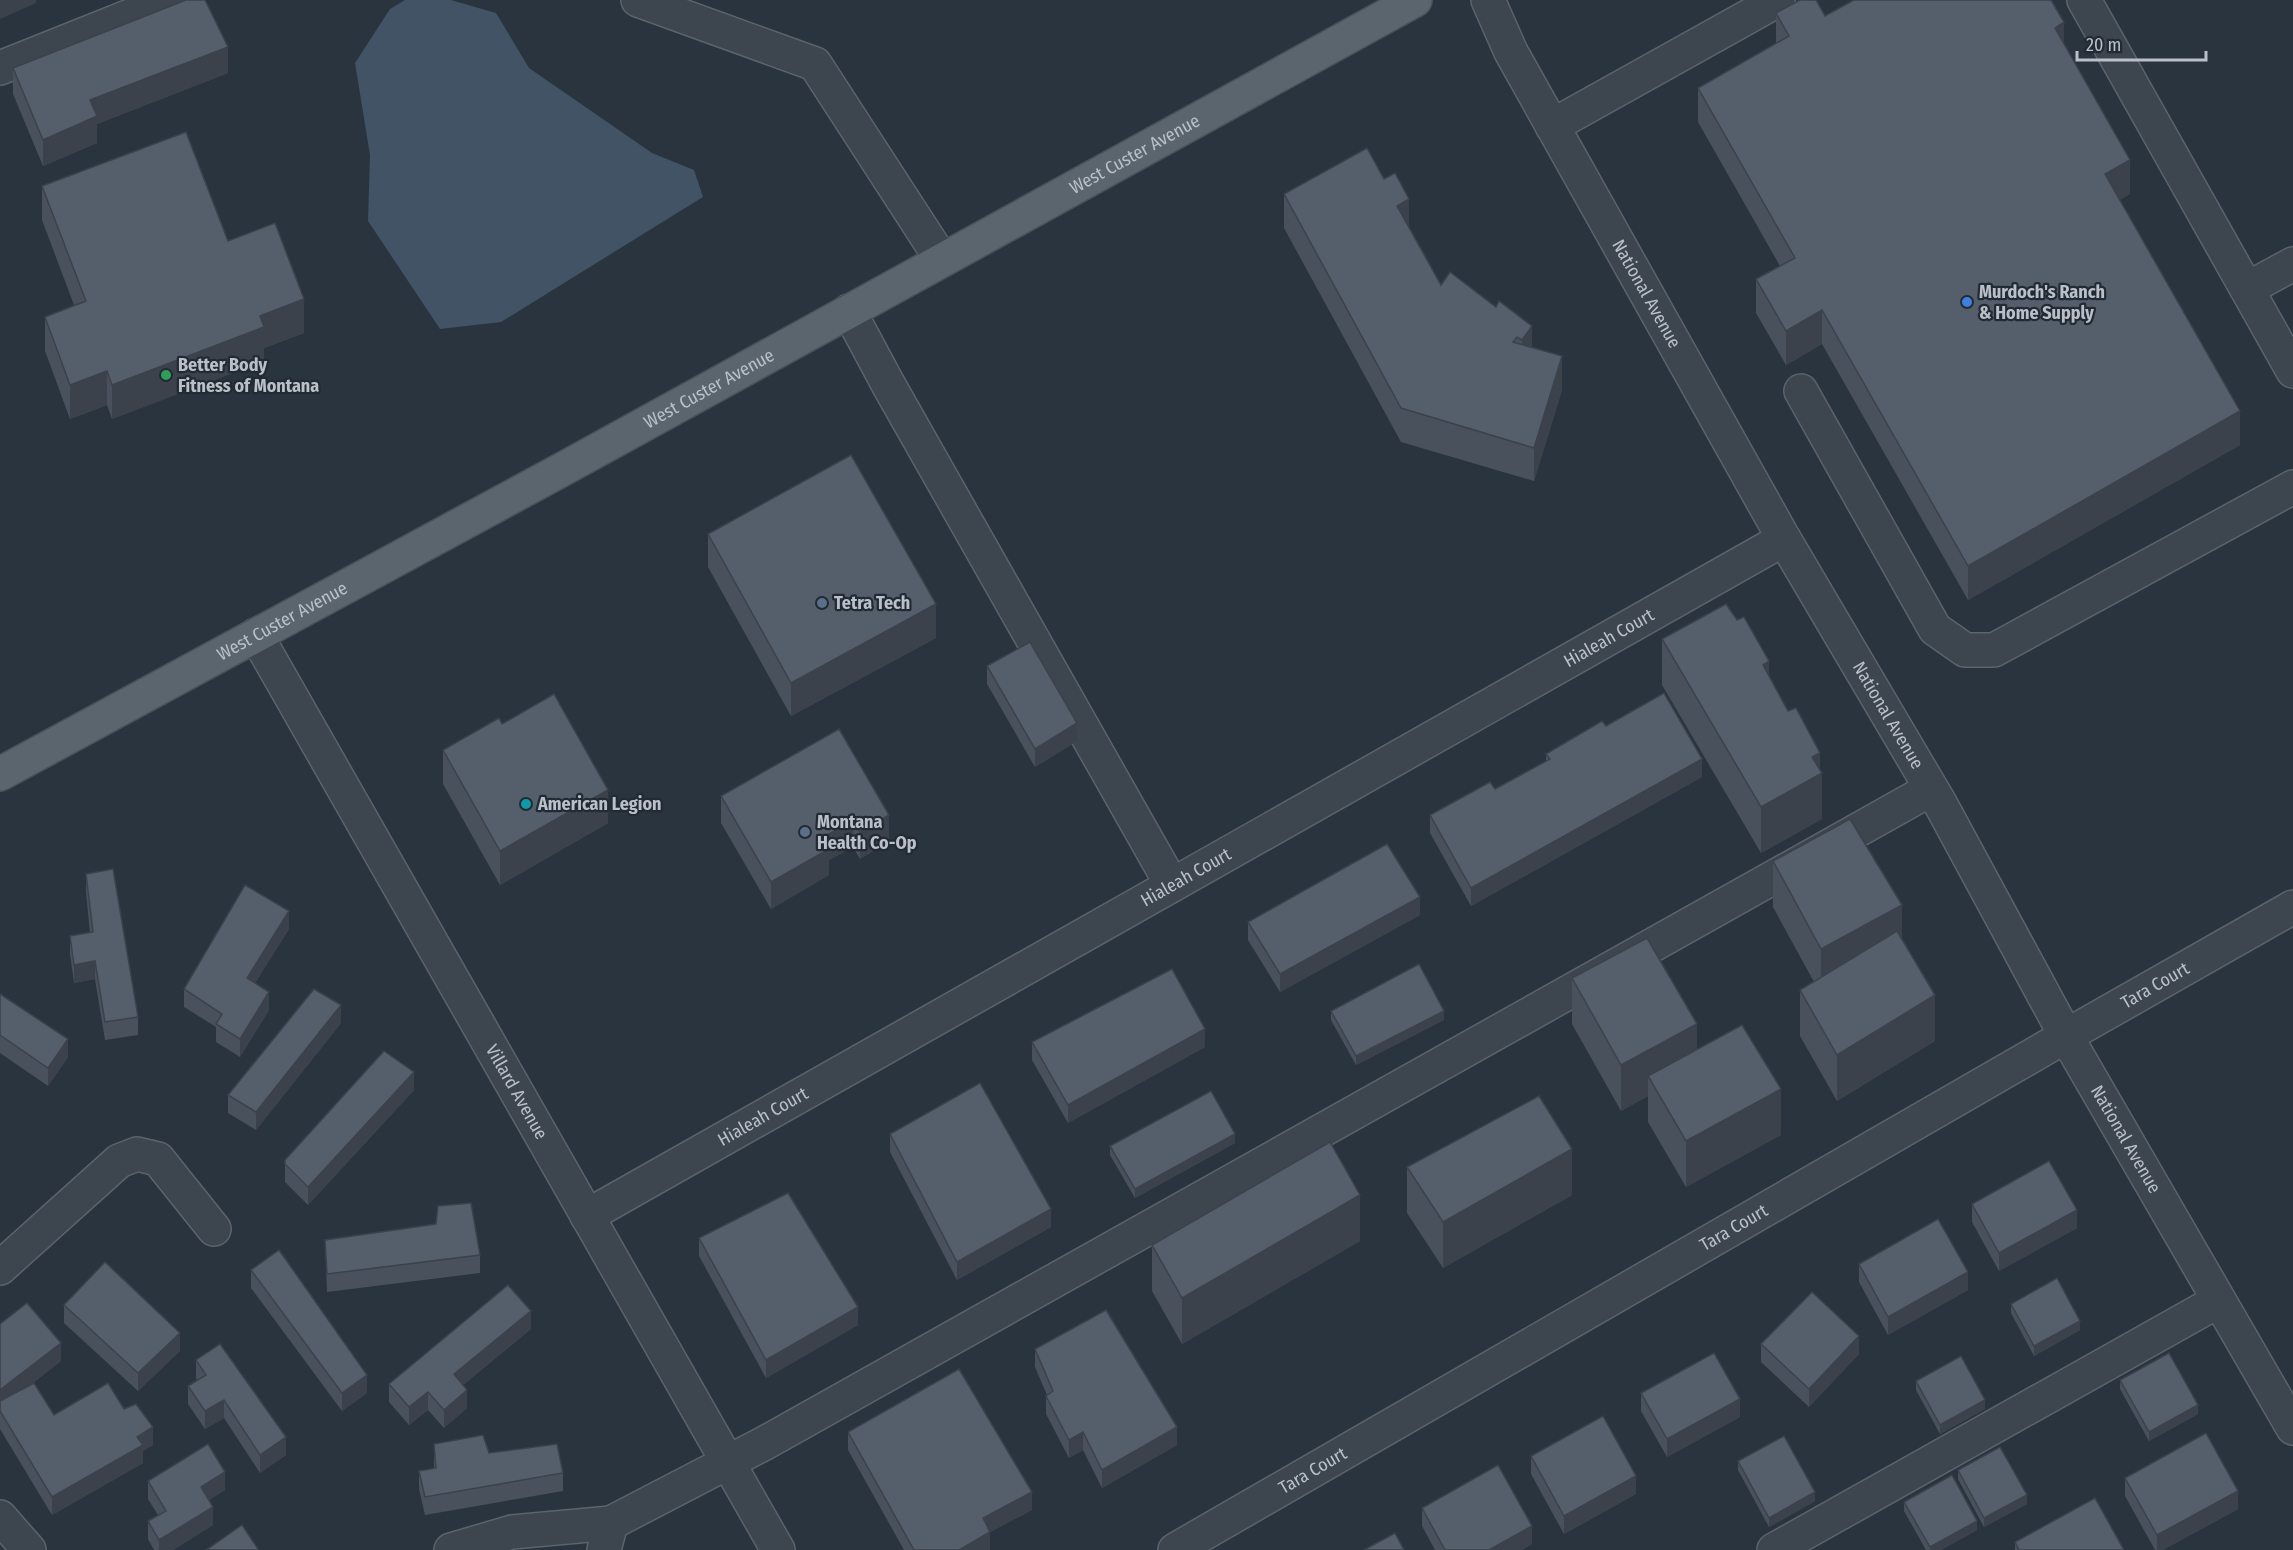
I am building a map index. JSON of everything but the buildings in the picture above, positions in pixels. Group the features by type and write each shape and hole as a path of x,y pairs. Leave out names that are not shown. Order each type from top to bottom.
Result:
{"main road":[{"name":"West Custer Avenue","path":"0,774 1415,0"}],"street":[{"path":"0,68 170,0"},
{"path":"638,0 815,64 942,260"},
{"name":"National Avenue","path":"1488,0 1511,52 1784,539 1931,789 2066,1036 2293,1428"},
{"path":"1552,126 1778,0"},
{"path":"2084,0 2293,370"},
{"path":"2247,289 2293,264"},
{"path":"849,311 888,384 1172,885"},
{"path":"1801,391 1935,629 1965,650 1994,650 2293,487"},
{"name":"Hialeah Court","path":"587,1216 1784,539"},
{"name":"Villard Avenue","path":"256,635 778,1550"},
{"path":"451,1550 512,1532 607,1537 728,1462 1931,789"},
{"name":"Tara Court","path":"1175,1550 2293,907"},
{"path":"0,1268 119,1161 137,1154 158,1159 214,1229"},
{"path":"1774,1550 2218,1301"},
{"path":"0,1517 29,1550"}],"water":[{"path":"405,0 451,0 496,13 529,68 652,153 694,170 703,197 501,322 440,329 368,221 370,155 355,63 390,9"}],"place":[{"name":"Murdoch's Ranch & Home Supply","path":"1967,302"},
{"name":"Better Body Fitness of Montana","path":"166,375"},
{"name":"Tetra Tech","path":"822,603"},
{"name":"American Legion","path":"526,804"},
{"name":"Montana Health Co-Op","path":"805,832"}]}
